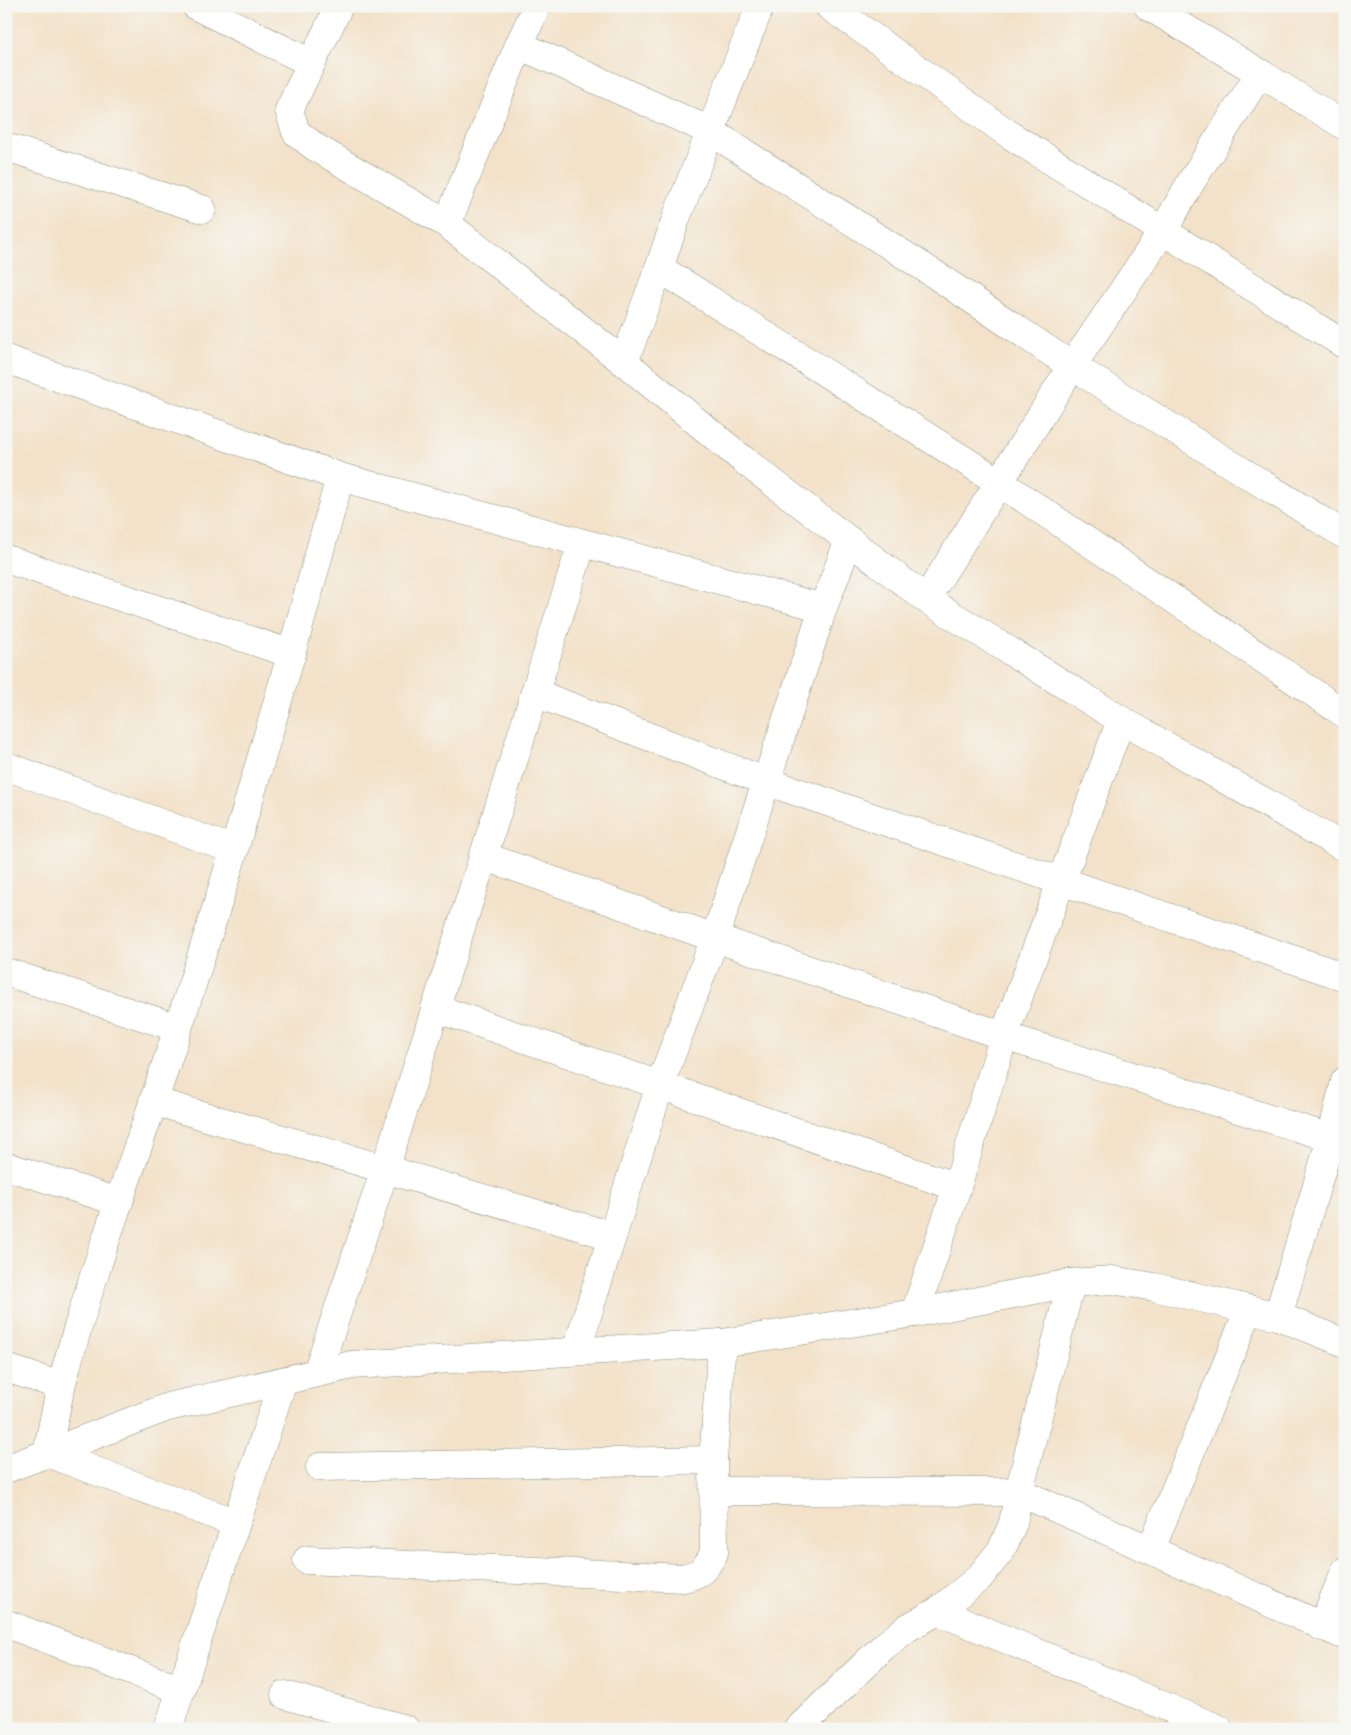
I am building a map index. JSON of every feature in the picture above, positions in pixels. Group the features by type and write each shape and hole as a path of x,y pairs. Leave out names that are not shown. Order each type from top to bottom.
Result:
{"street":[{"path":"196,6 237,15 311,63"},
{"path":"339,6 289,110 296,132 315,147 447,224 624,362 746,462 926,598 1121,720 1345,848"},
{"path":"447,224 519,45 537,6"},
{"path":"624,362 677,216 760,6"},
{"path":"829,6 1010,135 1345,345"},
{"path":"1148,6 1345,126"},
{"path":"519,45 710,131 917,263 1072,366 1345,535"},
{"path":"926,598 1072,366 1163,231 1260,73"},
{"path":"6,147 202,209"},
{"path":"659,268 999,482 1345,714"},
{"path":"6,359 340,477 823,608"},
{"path":"47,1453 61,1386 90,1287 178,1028 234,850 292,654 340,477"},
{"path":"576,1351 660,1085 715,938 823,608 849,540"},
{"path":"317,1373 385,1169 582,543"},
{"path":"6,559 292,654"},
{"path":"535,693 765,781 1345,978"},
{"path":"915,1313 1004,1036 1121,720"},
{"path":"6,766 234,850"},
{"path":"483,856 715,938 1004,1036 1331,1138"},
{"path":"6,972 178,1028"},
{"path":"435,1008 957,1187"},
{"path":"1278,1316 1331,1138 1345,1080"},
{"path":"153,1101 612,1236"},
{"path":"6,1166 119,1202"},
{"path":"6,1469 168,1407 352,1365 722,1343 915,1313 1071,1283 1112,1280 1154,1287 1278,1316 1345,1343"},
{"path":"798,1729 883,1647 907,1628 938,1611 979,1578 1002,1549 1013,1523 1071,1283"},
{"path":"1151,1549 1249,1309"},
{"path":"307,1560 683,1578 697,1575 707,1567 714,1553 713,1460 722,1343"},
{"path":"6,1368 61,1386"},
{"path":"168,1729 283,1381"},
{"path":"47,1453 236,1523"},
{"path":"320,1467 713,1460"},
{"path":"714,1491 1019,1492 1151,1549 1333,1632 1345,1571"},
{"path":"938,1611 1219,1729"},
{"path":"7,1624 181,1690"},
{"path":"285,1695 405,1729"}]}
